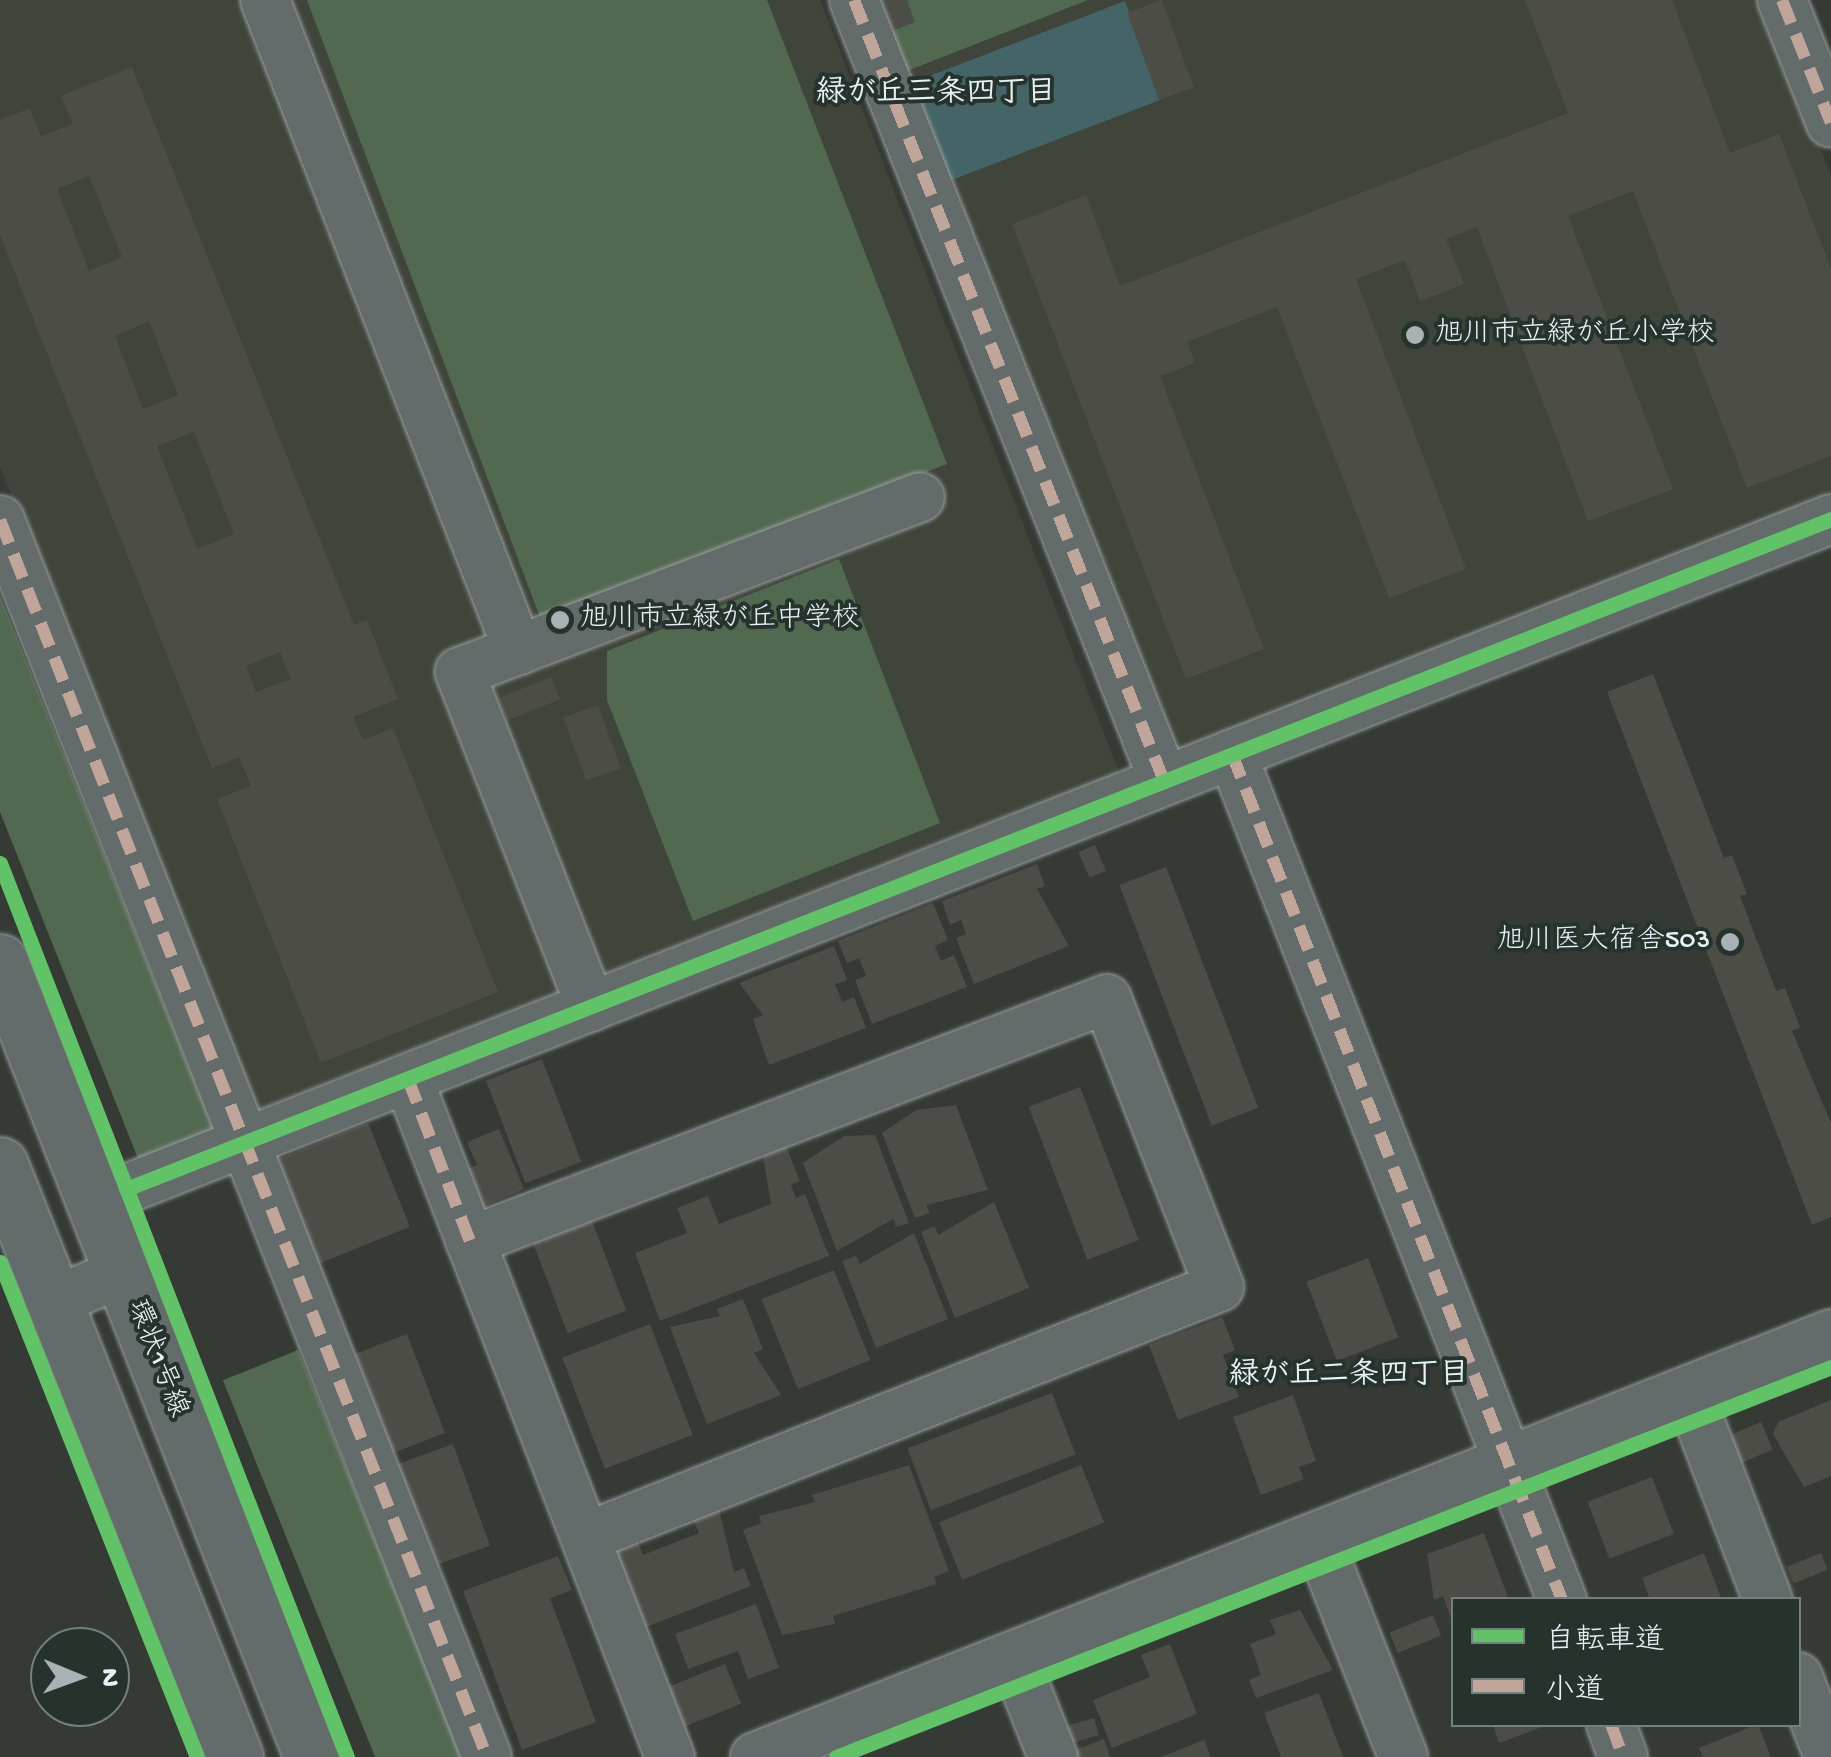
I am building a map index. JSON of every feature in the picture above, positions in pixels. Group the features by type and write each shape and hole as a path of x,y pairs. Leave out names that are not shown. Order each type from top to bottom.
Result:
{"main road":[{"name":"環状1号線","path":"0,962 312,1757"},
{"path":"0,1165 234,1757"}],"street":[{"path":"265,0 518,650"},
{"path":"854,0 1164,781"},
{"path":"1782,0 1831,123"},
{"path":"590,1007 460,672 920,497"},
{"path":"126,1189 1831,519"},
{"path":"0,520 487,1757"},
{"path":"1232,754 1561,1597"},
{"path":"470,1241 1107,999 1219,1286 586,1536"},
{"path":"408,1078 670,1757"},
{"path":"54,1301 122,1273"},
{"path":"755,1757 1831,1334"},
{"path":"1688,1391 1767,1597"},
{"path":"1316,1536 1403,1757"},
{"path":"1012,1656 1053,1757"},
{"path":"1801,1684 1830,1757"},
{"path":"1612,1727 1624,1757"}],"shaded area":[{"name":"旭川市立緑が丘中学校","path":"0,0 820,0 1119,772 257,1110 0,467"},
{"name":"旭川市立緑が丘小学校","path":"866,0 1762,0 1831,176 1831,495 1168,759"}],"green space":[{"path":"307,0 767,0 947,464 541,620"},
{"path":"870,0 1088,0 899,74"},
{"path":"839,559 940,823 693,921 607,700 607,651"},
{"path":"0,595 214,1131 139,1161 0,812"},
{"path":"298,1350 462,1756 375,1757 223,1380"}],"water":[{"path":"1125,1 1163,99 944,183 907,85"}],"building":[{"path":"879,0 907,0 915,22 892,31"},
{"path":"1162,0 1194,87 1159,100 1127,13"},
{"path":"1525,0 1672,0 1730,153 1779,134 1831,269 1831,456 1747,488 1633,191 1568,216 1673,489 1588,521 1477,227 1446,239 1464,284 1420,301 1405,260 1356,279 1466,569 1389,598 1277,307 1187,342 1195,363 1160,376 1264,649 1186,679 1012,224 1086,195 1120,286 1568,113"},
{"path":"132,67 354,625 367,620 398,699 353,717 363,740 393,728 498,992 321,1063 217,799 251,786 239,757 212,768 0,235 0,120 30,108 41,136 73,124 61,96","holes":["89,176 122,257 89,271 57,189","149,321 178,395 143,409 115,336","194,432 234,534 197,549 157,446","280,652 291,679 256,692 246,666"]},
{"name":"旭川医大宿舎503","path":"1653,674 1724,858 1732,855 1747,894 1740,896 1776,991 1785,988 1800,1027 1792,1031 1831,1123 1831,1217 1812,1225 1607,692"},
{"path":"551,677 560,699 507,721 498,698"},
{"path":"598,705 621,768 586,781 563,718"},
{"path":"1095,845 1106,871 1089,878 1078,852"},
{"path":"1037,864 1045,886 1037,889 1069,946 974,984 956,938 966,934 961,920 950,925 942,901"},
{"path":"1166,867 1258,1108 1212,1126 1119,885"},
{"path":"933,903 948,940 935,946 941,961 954,955 967,987 872,1024 855,980 866,976 859,958 847,963 838,941"},
{"path":"834,946 847,980 835,984 842,1002 854,997 866,1028 769,1065 753,1019 763,1015 739,983"},
{"path":"542,1059 581,1162 525,1183 486,1081"},
{"path":"1080,1087 1139,1240 1087,1260 1029,1107"},
{"path":"956,1105 988,1190 926,1205 930,1213 915,1218 882,1133 916,1110"},
{"path":"368,1123 410,1227 318,1264 276,1160"},
{"path":"499,1129 524,1189 474,1210 458,1173 477,1165 467,1142"},
{"path":"875,1135 909,1223 896,1227 893,1219 837,1251 803,1163 844,1136"},
{"path":"782,1136 800,1181 791,1185 796,1198 805,1194 829,1256 660,1321 635,1253 687,1233 677,1208 708,1196 719,1224 771,1204 761,1144"},
{"path":"994,1202 1029,1288 955,1318 921,1232 935,1226 938,1235"},
{"path":"592,1221 626,1311 568,1333 533,1244"},
{"path":"914,1233 948,1319 876,1348 842,1261 856,1256 860,1264"},
{"path":"1368,1258 1398,1337 1337,1361 1306,1282"},
{"path":"834,1270 870,1360 798,1389 762,1299"},
{"path":"743,1299 763,1349 754,1353 781,1395 707,1424 670,1327 720,1316 717,1309"},
{"path":"1222,1317 1235,1350 1223,1355 1239,1397 1178,1420 1149,1345"},
{"path":"650,1324 693,1435 605,1469 562,1358"},
{"path":"407,1334 445,1433 393,1453 355,1354"},
{"path":"1052,1393 1076,1455 931,1510 907,1449"},
{"path":"1293,1395 1316,1461 1299,1467 1304,1479 1261,1495 1233,1417"},
{"path":"1831,1400 1831,1476 1804,1487 1773,1434 1778,1422"},
{"path":"1761,1422 1773,1450 1735,1466 1723,1438"},
{"path":"453,1444 490,1545 431,1567 394,1466"},
{"path":"909,1465 949,1571 934,1577 937,1584 833,1616 835,1624 782,1635 743,1530 761,1523 759,1516 815,1502 812,1495"},
{"path":"1081,1465 1104,1522 962,1580 939,1522"},
{"path":"1652,1477 1674,1534 1609,1559 1588,1502"},
{"path":"719,1509 734,1572 744,1568 751,1586 641,1629 612,1553 638,1543 643,1555 699,1533 693,1519"},
{"path":"1484,1533 1508,1597 1451,1597 1451,1618 1443,1596 1434,1600 1427,1554"},
{"path":"1704,1553 1721,1597 1649,1597 1642,1578"},
{"path":"1821,1553 1828,1570 1793,1584 1787,1567"},
{"path":"558,1556 572,1590 550,1598 596,1722 522,1750 463,1591"},
{"path":"756,1604 779,1668 748,1679 738,1651 688,1669 675,1634"},
{"path":"1300,1610 1333,1670 1256,1698 1249,1680 1261,1675 1250,1644 1276,1634 1270,1620"},
{"path":"1433,1615 1441,1635 1398,1653 1389,1633"},
{"path":"1170,1644 1197,1714 1112,1748 1093,1700 1150,1677 1141,1655"},
{"path":"725,1664 741,1704 682,1728 666,1688"},
{"path":"1319,1693 1343,1757 1281,1757 1264,1713"},
{"path":"1094,1718 1099,1735 1069,1744 1064,1727"},
{"path":"1494,1727 1542,1727 1499,1743"},
{"path":"1759,1727 1771,1757 1703,1757 1699,1748"},
{"path":"1104,1739 1110,1757 1075,1757 1073,1751"},
{"path":"1204,1740 1211,1757 1161,1757"}],"marked path":[{"path":"854,0 1164,781"},
{"path":"1782,0 1831,123"},
{"path":"0,520 487,1757"},
{"path":"1232,754 1561,1597"},
{"path":"408,1079 470,1241"},
{"path":"1612,1727 1623,1757"}],"cycle path":[{"path":"126,1189 1831,519"},
{"path":"0,863 347,1757"},
{"path":"0,1262 197,1757"},
{"path":"836,1757 1831,1367"}],"place":[{"name":"旭川市立緑が丘小学校","path":"1415,335"},
{"name":"旭川市立緑が丘中学校","path":"560,620"},
{"name":"旭川医大宿舎503","path":"1730,942"}],"district":[{"name":"緑が丘三条四丁目","path":"936,95"},
{"name":"緑が丘二条四丁目","path":"1349,1377"}]}
